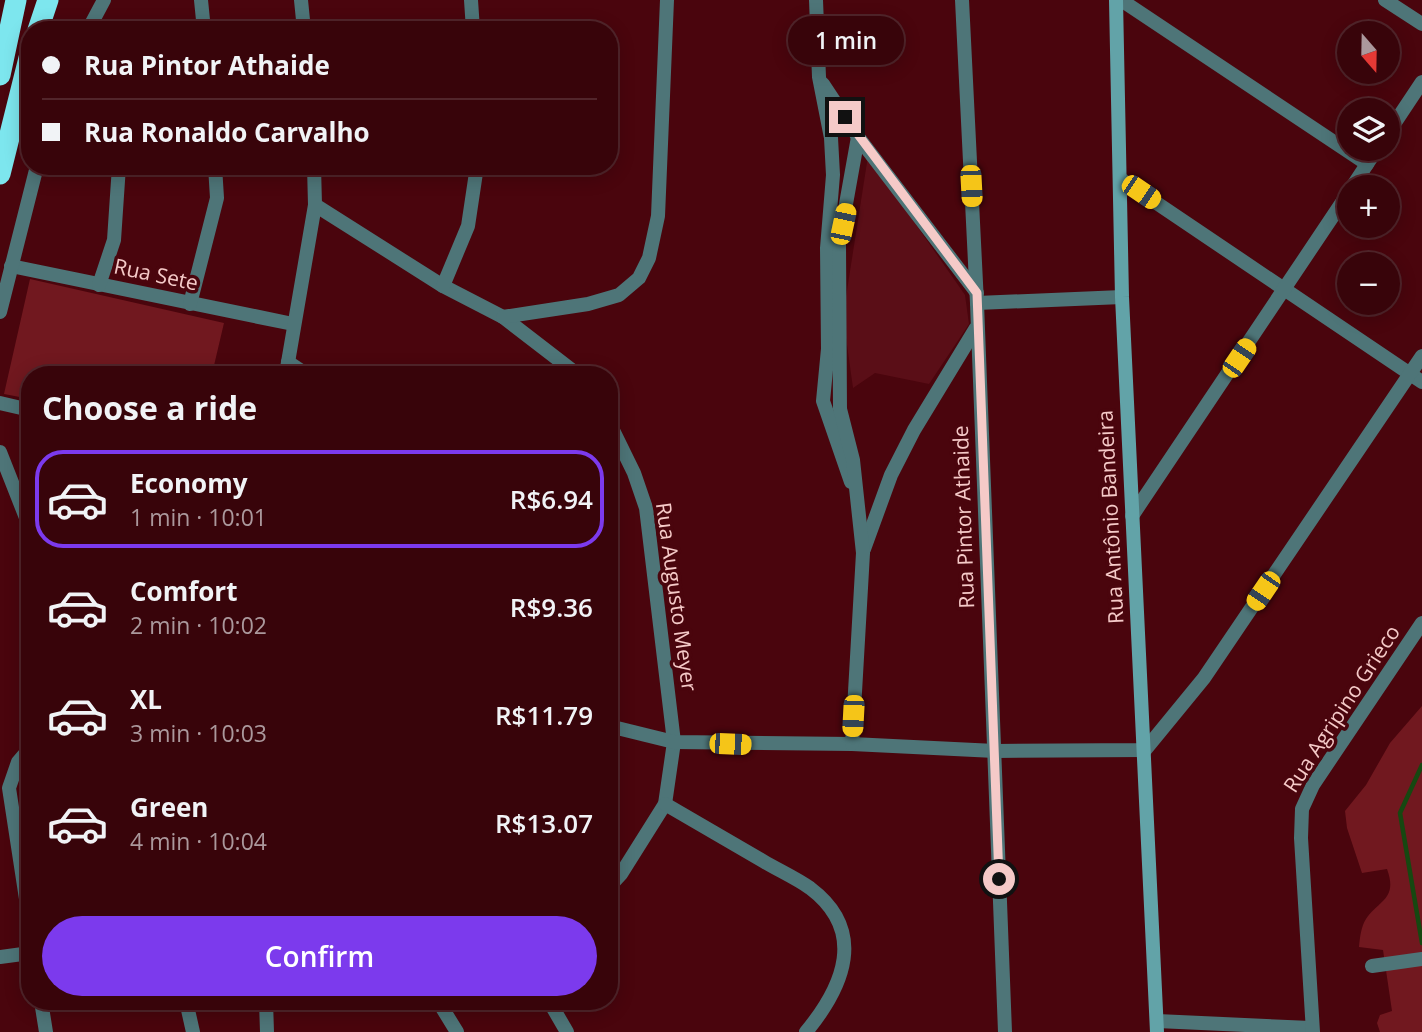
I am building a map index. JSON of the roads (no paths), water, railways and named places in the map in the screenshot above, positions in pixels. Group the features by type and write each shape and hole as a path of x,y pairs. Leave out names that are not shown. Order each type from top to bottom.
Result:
{"highway":[{"path":"0,75 16,0"},
{"path":"41,21 48,0"},
{"path":"0,174 21,90"}],"street":[{"path":"201,0 203,21"},
{"path":"301,0 303,21"},
{"path":"471,0 472,21"},
{"path":"503,317 588,304 619,295 639,278 649,258 658,216 667,0"},
{"path":"816,0 818,77 831,138 833,175 827,248 828,349 822,401 843,466 856,492"},
{"name":"Rua Pintor Athaide","path":"962,0 977,298 1004,1032"},
{"path":"1118,0 1367,164"},
{"name":"Rua Antônio Bandeira","path":"1118,0 1122,297 1157,1027"},
{"path":"1385,0 1422,24"},
{"path":"92,21 102,2"},
{"path":"102,2 103,21"},
{"path":"818,77 858,137 977,298 1122,297"},
{"path":"1400,115 1422,82"},
{"path":"852,744 863,554 853,460 840,409 839,243 858,137"},
{"path":"1360,175 1369,161"},
{"path":"0,312 35,175"},
{"path":"99,285 114,240 118,175"},
{"path":"190,304 217,198 216,175"},
{"path":"287,366 314,205 314,175"},
{"path":"443,286 468,226 476,175"},
{"path":"1121,179 1416,378"},
{"path":"314,205 443,286 503,317 567,366"},
{"path":"1132,516 1337,210"},
{"name":"Rua Sete","path":"11,266 293,324"},
{"path":"863,554 891,475 914,430 977,326"},
{"path":"618,728 674,742 852,744 995,751 1145,750 1204,678 1416,378 1422,356"},
{"path":"0,403 21,408"},
{"name":"Rua Augusto Meyer","path":"618,440 634,473 646,508 674,742 665,804"},
{"path":"0,452 21,505"},
{"name":"Rua Agripino Grieco","path":"1312,1030 1302,809 1313,785 1422,623"},
{"path":"21,758 9,788 21,866"},
{"path":"618,877 665,804 811,888 835,914 845,937 845,965 825,1009 806,1032"},
{"path":"0,957 21,954"},
{"path":"1372,966 1422,959"},
{"path":"42,1010 46,1032"},
{"path":"188,1010 193,1032"},
{"path":"266,1010 267,1032"},
{"path":"444,1010 457,1032"},
{"path":"554,1010 567,1032"},
{"path":"1157,1027 1312,1030"}],"waterway":[{"path":"1422,765 1400,813 1422,943"}]}
